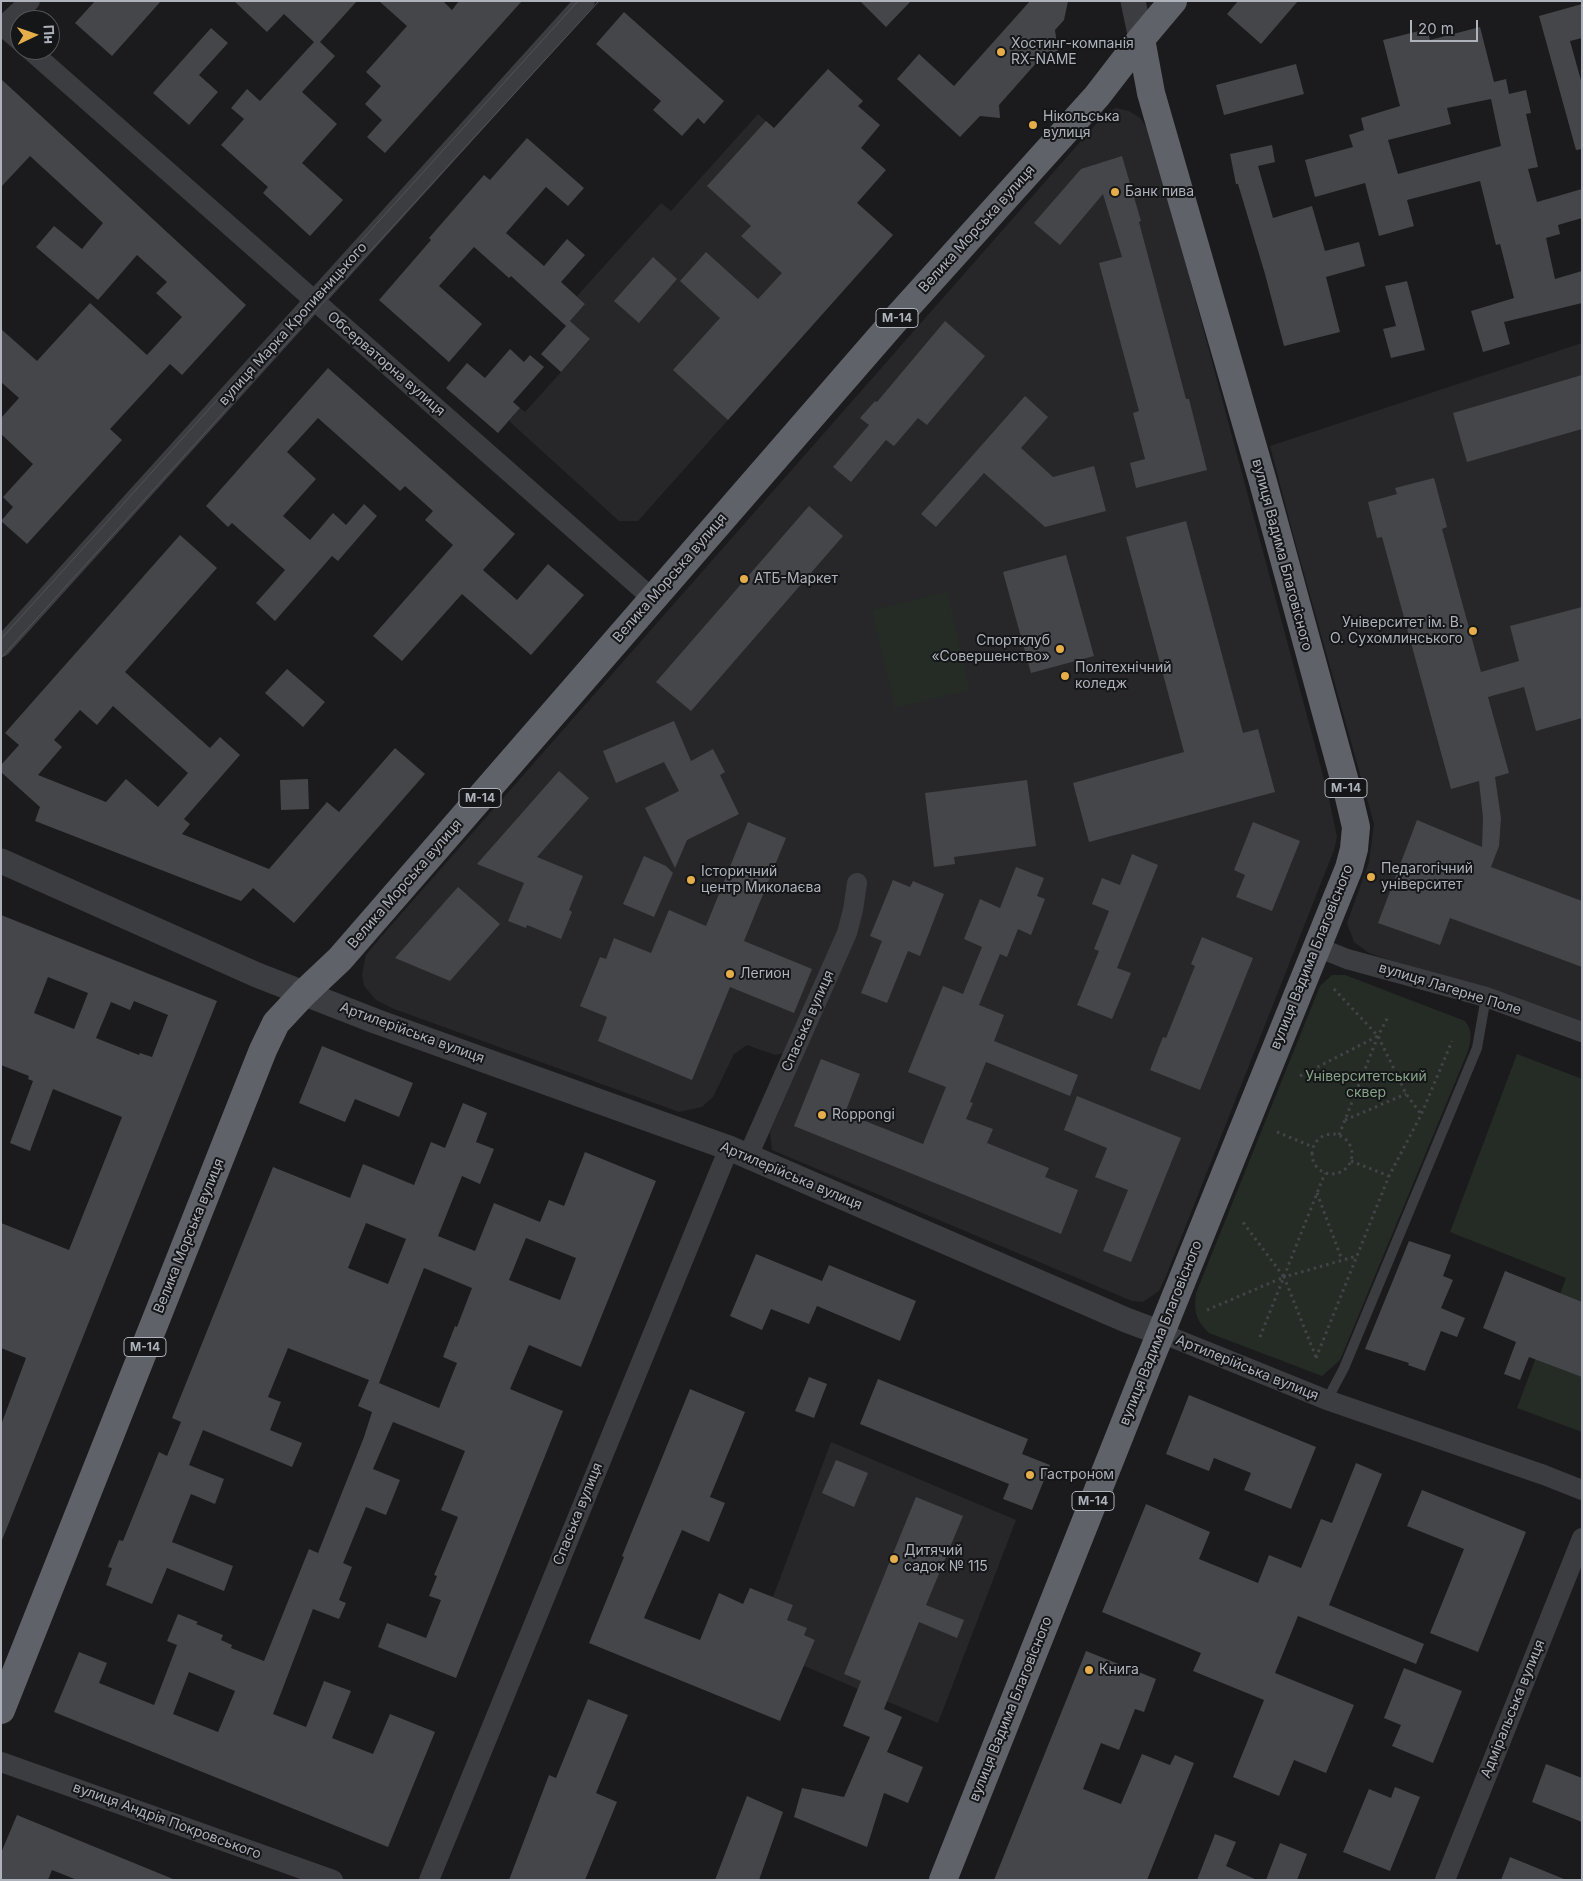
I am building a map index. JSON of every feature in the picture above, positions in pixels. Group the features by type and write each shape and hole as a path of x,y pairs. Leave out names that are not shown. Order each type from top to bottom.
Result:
{"highway":[{"name":"Велика Морська вулиця","path":"1,1710 263,1050 276,1023 340,959 652,598 896,320 1097,96 1141,38 1173,1"},
{"name":"вулиця Вадима Благовісного","path":"943,1880 1317,947 1354,849 1356,827 1263,482 1151,92 1141,38"}],"street":[{"path":"2,26 30,1"},
{"name":"вулиця Марка Кропивницького","path":"1,647 585,1"},
{"name":"вулиця Вадима Благовісного","path":"1133,1 1141,38"},
{"name":"Обсерваторна вулиця","path":"41,60 652,598"},
{"name":"Артилерійська вулиця","path":"1,861 257,975 375,1021 738,1152 1126,1320 1328,1400 1582,1490"},
{"name":"Спаська вулиця","path":"429,1880 738,1152 847,933 857,883"},
{"name":"вулиця Лагерне Поле","path":"1317,947 1347,959 1486,997 1582,1032"},
{"name":"Адміральська вулиця","path":"1444,1880 1582,1538"},
{"name":"вулиця Андрія Покровського","path":"1,1762 333,1880"}],"lane":[{"path":"1328,1400 1344,1368 1477,1048 1486,997"}],"path":[{"path":"1334,989 1378,1036 1406,1094 1421,1115"},
{"path":"1339,1135 1378,1036 1389,1015"},
{"path":"1300,1076 1378,1036"},
{"path":"1242,1221 1284,1277 1316,1358 1389,1176 1421,1115 1452,1041"},
{"path":"1345,1120 1406,1094"},
{"path":"1277,1132 1313,1147"},
{"path":"1324,1135 1339,1135 1346,1139 1351,1146 1351,1161 1341,1173 1325,1173 1318,1169 1313,1162 1313,1147 1317,1140 1324,1135"},
{"path":"1351,1161 1389,1176"},
{"path":"1260,1337 1325,1173"},
{"path":"1317,1193 1342,1260"},
{"path":"1207,1310 1284,1277 1357,1256"}],"shaded area":[{"path":"1116,108 1129,111 1140,118 1151,134 1328,794 1337,837 1334,850 1166,1276 1159,1291 1143,1302 1132,1301 772,1150 770,1132 801,1061 783,1053 775,1055 747,1045 734,1054 713,1097 702,1107 679,1112 394,1009 376,1000 364,986 362,974 366,955 380,938 1095,125"},
{"path":"758,114 893,235 638,521 619,521 509,421 520,408 525,412 590,340 570,321 585,304 577,296 661,203 671,211"},
{"name":"Університет ім. В. О. Сухомлинського","path":"1582,343 1582,1028 1369,953 1354,942 1347,923 1369,862 1374,824 1270,446"},
{"name":"Дитячий садок № 115","path":"831,1442 1016,1520 938,1723 804,1666 815,1640 804,1635 806,1628 787,1620 793,1605 773,1597"}],"green space":[{"path":"947,592 970,690 895,708 872,610"},
{"name":"Університетський сквер","path":"1332,975 1345,975 1465,1021 1471,1035 1468,1051 1340,1360 1322,1376 1209,1333 1198,1319 1195,1305 1196,1293 1320,986"},
{"path":"1517,1054 1582,1079 1582,1432 1517,1408 1566,1278 1450,1232"}],"building":[{"path":"95,1 161,1 112,56 75,23"},
{"path":"234,1 357,1 320,42 335,56 302,92 337,124 302,163 343,200 310,236 263,193 268,187 221,145 244,119 231,108 247,89 260,101 314,42 284,14 267,32"},
{"path":"379,1 443,1 452,10 459,1 522,1 385,153 367,137 382,120 365,104 381,86 366,72 407,26"},
{"path":"860,1 911,1 886,27"},
{"path":"1030,1 1068,1 1064,20 1055,30 1058,52 1046,52 999,105 1000,118 980,116 960,137 897,79 919,54 954,86"},
{"path":"1238,1 1298,1 1261,44 1227,14"},
{"path":"1582,4 1582,38 1570,41 1582,84 1582,149 1576,150 1539,16"},
{"path":"624,12 724,101 704,124 698,118 682,136 653,110 661,101 596,44"},
{"path":"1480,27 1494,82 1506,79 1509,94 1526,90 1531,113 1526,114 1538,167 1528,169 1537,202 1582,189 1582,218 1558,225 1560,234 1546,238 1555,279 1582,271 1582,303 1504,322 1510,344 1483,352 1471,311 1514,298 1500,244 1496,245 1480,181 1407,200 1414,226 1379,236 1365,183 1315,197 1305,160 1353,147 1349,135 1364,130 1361,118 1400,106 1383,40 1427,29 1430,40","holes":["1491,99 1501,146 1398,174 1388,140 1451,124 1447,108"]},
{"path":"211,28 228,43 199,75 218,92 189,125 153,93"},
{"path":"1296,64 1304,94 1224,115 1216,85"},
{"path":"828,69 863,101 858,106 880,125 861,148 886,170 857,203 893,235 728,420 673,370 720,318 680,281 706,252 758,299 782,273 741,236 751,226 707,186 766,121 774,128"},
{"path":"1,79 246,305 182,375 170,364 110,429 122,440 27,544 1,521 13,507 3,497 33,464 1,434 1,418 19,398 1,382 1,329 37,361 90,303 147,355 182,317 156,293 167,282 137,255 98,300 36,247 54,226 82,249 103,223 30,156 1,187"},
{"path":"527,138 584,188 568,206 546,187 506,233 544,266 567,239 585,255 561,282 585,304 570,321 590,339 561,372 541,354 566,326 511,276 509,278 474,247 439,286 482,324 449,362 379,300 431,240 429,238 484,175 490,180"},
{"path":"1272,145 1275,162 1258,166 1273,218 1312,206 1325,251 1359,242 1365,266 1326,277 1340,332 1284,346 1265,274 1238,184 1236,184 1230,154"},
{"path":"1122,156 1141,221 1139,222 1186,399 1189,399 1207,470 1136,488 1130,463 1145,459 1133,413 1139,411 1099,263 1122,257 1103,194 1060,245 1034,223 1081,169"},
{"path":"653,257 677,279 639,323 614,301"},
{"path":"1407,281 1425,350 1391,358 1383,329 1396,326 1385,286"},
{"path":"945,321 985,356 927,425 918,418 894,446 886,440 851,482 833,467 869,425 860,418 875,401 877,402"},
{"path":"510,349 524,362 530,355 544,367 513,402 520,408 498,433 446,388 467,363 485,378"},
{"path":"328,368 515,534 483,570 517,600 548,564 584,595 531,655 462,594 402,661 373,636 453,545 425,520 433,511 405,486 400,491 318,418 287,452 316,479 283,516 310,540 333,513 346,525 364,504 377,516 338,561 332,556 275,621 256,603 285,570 232,523 228,527 206,506"},
{"path":"1582,375 1582,429 1467,462 1453,413"},
{"path":"1025,396 1048,417 1021,448 1053,477 1094,466 1106,511 1045,527 984,473 936,527 921,514"},
{"path":"1434,478 1447,527 1442,529 1481,672 1519,661 1510,626 1582,607 1582,718 1536,731 1524,687 1488,697 1509,773 1495,777 1501,818 1499,846 1491,867 1582,901 1582,967 1450,918 1440,945 1378,923 1417,820 1482,847 1483,818 1479,781 1451,789 1382,537 1377,538 1368,502 1397,494 1395,488"},
{"path":"809,506 843,536 691,711 656,682"},
{"path":"1186,521 1243,733 1258,729 1275,792 1089,842 1073,783 1184,752 1126,537"},
{"path":"180,535 217,568 125,672 210,748 220,737 240,755 184,819 190,824 182,834 269,869 327,802 339,812 395,748 425,774 294,923 253,888 241,901 35,821 40,807 1,772 1,765 19,745 5,733","holes":["113,706 188,773 158,807 126,779 106,802 38,775 62,747 54,740 80,710 97,725"]},
{"path":"1066,555 1094,656 1031,673 1003,572"},
{"path":"287,669 325,702 303,727 265,693"},
{"path":"674,721 691,761 713,749 725,772 720,775 739,814 687,840 675,868 645,808 679,791 664,762 616,783 603,751"},
{"path":"559,771 589,798 537,857 583,876 569,910 572,912 561,939 527,925 526,928 508,921 524,883 477,864"},
{"path":"308,779 309,809 281,810 280,780"},
{"path":"1027,780 1036,846 954,857 955,864 934,867 925,793"},
{"path":"748,822 786,838 744,941 812,969 794,1013 730,987 692,1080 598,1041 607,1017 580,1006 600,957 606,959 614,938 651,953 669,910 706,926"},
{"path":"1253,822 1300,841 1272,911 1236,897 1245,875 1234,870"},
{"path":"1132,854 1158,865 1117,968 1131,973 1112,1019 1077,1005 1099,951 1094,949 1109,911 1092,904 1102,878 1120,885"},
{"path":"644,856 666,866 673,873 654,917 623,904"},
{"path":"1016,867 1044,878 1037,896 1045,899 1031,935 1018,929 1007,957 1000,954 979,1005 1004,1015 994,1041 1078,1075 1070,1096 986,1062 970,1102 973,1103 966,1119 993,1129 987,1143 1049,1168 1045,1177 1078,1190 1061,1234 794,1126 821,1059 860,1074 845,1113 923,1144 946,1087 908,1072 943,986 963,994 982,947 964,939 980,899 1000,908"},
{"path":"893,880 910,887 913,881 944,894 920,956 908,951 887,1003 861,993 882,941 870,936"},
{"path":"458,887 500,924 450,981 395,958"},
{"path":"1,915 217,1001 2,1540 1,1425 26,1358 1,1348 1,1223 69,1250 122,1117 53,1089 30,1151 10,1143 33,1081 28,1079 29,1076 1,1065","holes":["48,977 88,993 74,1029 34,1013","134,1001 168,1015 152,1057 140,1053 139,1055 96,1038 111,1002 130,1010"]},
{"path":"1202,937 1253,958 1200,1090 1150,1070 1163,1037 1166,1038 1195,966 1191,964"},
{"path":"322,1046 413,1083 399,1117 355,1099 345,1122 299,1103"},
{"path":"1077,1096 1181,1138 1131,1262 1103,1251 1128,1190 1095,1177 1107,1148 1064,1130"},
{"path":"463,1103 487,1113 476,1142 494,1149 480,1184 462,1176 438,1236 475,1251 494,1203 540,1222 549,1200 564,1206 585,1152 656,1181 581,1367 529,1345 510,1389 563,1411 456,1678 378,1647 387,1623 426,1638 441,1600 429,1596 437,1576 434,1575 458,1517 441,1510 465,1451 393,1422 373,1469 400,1480 386,1515 366,1507 343,1563 352,1567 339,1600 346,1603 339,1619 313,1609 273,1714 306,1727 324,1681 351,1691 332,1738 373,1754 390,1714 435,1732 388,1847 54,1712 79,1652 107,1663 99,1683 154,1705 177,1645 167,1641 178,1614 223,1635 221,1640 232,1645 231,1648 264,1661 309,1549 318,1553 364,1437 372,1412 358,1406 369,1380 288,1348 268,1397 281,1402 270,1430 302,1443 292,1467 203,1430 189,1465 224,1479 215,1504 191,1494 172,1542 233,1566 224,1591 167,1568 152,1604 106,1585 112,1568 108,1567 119,1540 123,1541 159,1452 167,1456 181,1422 172,1418 273,1167 350,1198 363,1164 414,1185 431,1142 445,1148","holes":["366,1223 406,1239 388,1284 348,1268","526,1238 576,1258 560,1300 509,1280","424,1268 472,1288 443,1357 457,1363 439,1408 379,1383","189,1672 235,1691 218,1732 173,1714"]},
{"path":"1409,1241 1451,1255 1443,1276 1453,1280 1441,1308 1465,1318 1457,1337 1441,1331 1425,1371 1408,1365 1409,1363 1365,1349"},
{"path":"756,1254 822,1281 829,1265 916,1301 900,1341 817,1306 809,1324 771,1309 762,1330 730,1316"},
{"path":"1505,1271 1582,1302 1582,1377 1529,1357 1520,1380 1504,1374 1516,1342 1483,1328"},
{"path":"809,1377 827,1384 814,1418 795,1411"},
{"path":"878,1379 1028,1439 1022,1454 1050,1465 1032,1510 1003,1499 1009,1484 860,1424"},
{"path":"690,1389 745,1412 710,1497 725,1503 709,1542 682,1530 644,1618 700,1640 719,1593 743,1604 750,1588 793,1605 787,1620 807,1628 804,1635 815,1640 780,1721 589,1643"},
{"path":"1189,1395 1316,1447 1291,1509 1244,1490 1251,1473 1214,1458 1209,1471 1166,1454"},
{"path":"836,1460 868,1473 854,1507 822,1493"},
{"path":"1356,1463 1382,1474 1329,1605 1424,1644 1416,1664 1298,1616 1275,1673 1354,1705 1326,1773 1294,1760 1279,1796 1233,1777 1264,1700 1193,1671 1201,1653 1102,1612 1146,1504 1210,1532 1199,1559 1258,1583 1269,1555 1301,1568 1321,1519 1332,1523"},
{"path":"1422,1490 1526,1532 1478,1652 1430,1633 1464,1549 1407,1526"},
{"path":"916,1497 963,1516 926,1605 964,1620 957,1638 919,1622 884,1709 902,1717 887,1752 923,1767 908,1803 884,1793 867,1847 794,1817 802,1788 844,1797 870,1737 843,1726 861,1681 844,1674"},
{"path":"1086,1651 1156,1679 1144,1712 1135,1709 1119,1750 1101,1743 1083,1789 1121,1804 1142,1754 1170,1765 1175,1755 1194,1763 1147,1880 994,1880"},
{"path":"1404,1668 1462,1691 1433,1763 1392,1746 1401,1725 1384,1718"},
{"path":"588,1699 628,1715 596,1793 617,1802 585,1880 509,1880 549,1775 556,1778"},
{"path":"1546,1764 1582,1778 1582,1822 1532,1802"},
{"path":"1395,1787 1420,1797 1390,1871 1343,1852 1369,1789 1391,1798"},
{"path":"747,1796 783,1812 759,1880 715,1880"},
{"path":"17,1815 173,1880 77,1880 52,1870 48,1880 1,1880 1,1853"},
{"path":"1215,1834 1236,1842 1226,1866 1257,1880 1197,1880"},
{"path":"1280,1843 1307,1854 1297,1880 1266,1880"},
{"path":"1510,1857 1564,1879 1564,1880 1501,1880"}],"tram line":[{"path":"1,639 578,1"},
{"path":"1,658 599,1"}],"place":[{"name":"Хостинг-компанія RX-NAME","path":"1001,52"},
{"name":"Нікольська вулиця","path":"1033,125"},
{"name":"Банк пива","path":"1115,192"},
{"name":"АТБ-Маркет","path":"744,579"},
{"name":"Університет ім. В. О. Сухомлинського","path":"1473,631"},
{"name":"Спортклуб «Совершенство»","path":"1060,649"},
{"name":"Політехнічний коледж","path":"1065,676"},
{"name":"Педагогічний університет","path":"1371,877"},
{"name":"Історичний центр Миколаєва","path":"691,880"},
{"name":"Легион","path":"730,974"},
{"name":"Roppongi","path":"822,1115"},
{"name":"Гастроном","path":"1030,1475"},
{"name":"Дитячий садок № 115","path":"894,1559"},
{"name":"Книга","path":"1089,1670"}]}
